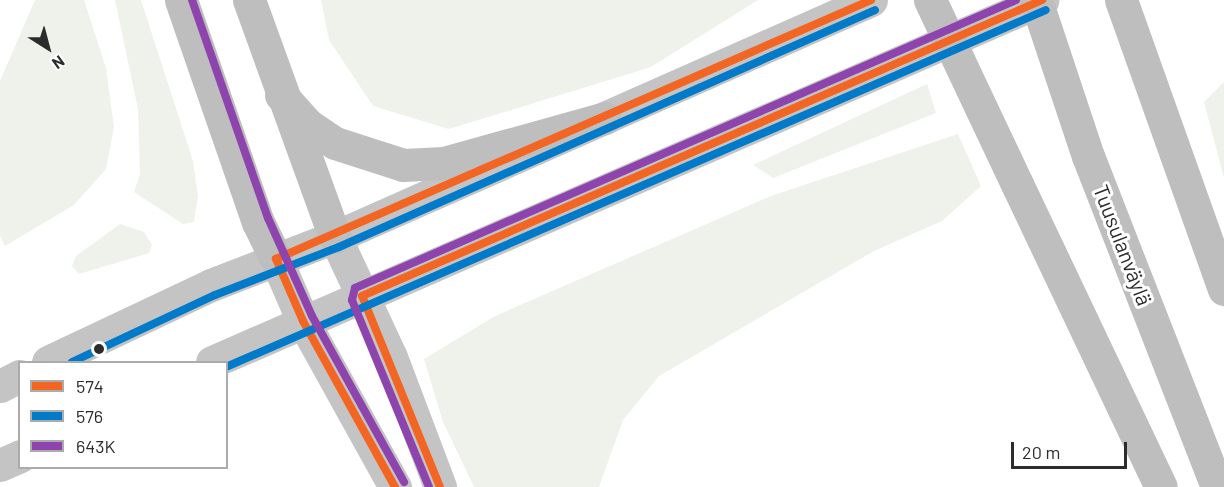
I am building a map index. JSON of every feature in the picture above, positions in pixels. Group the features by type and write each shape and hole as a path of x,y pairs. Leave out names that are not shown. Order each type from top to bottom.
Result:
{"highway":[{"path":"181,0 258,222 276,259"},
{"path":"249,0 281,95 335,237"},
{"path":"930,0 1161,487"},
{"name":"Tuusulanväylä","path":"1036,0 1089,156 1217,487"},
{"path":"1121,0 1163,128 1224,289"},
{"path":"281,95 308,124 335,143 403,165 444,163 605,118"}],"main road":[{"path":"52,361 276,259 335,237 871,0"},
{"path":"216,361 303,321 1042,0"},
{"path":"335,237 362,296 440,487"},
{"path":"276,259 303,321 396,487"},
{"path":"0,386 18,377"},
{"path":"0,465 18,457"}],"shaded area":[{"path":"35,0 84,0 106,68 114,127 106,169 74,205 5,246 0,236 0,81"},
{"path":"115,0 141,0 193,161 198,196 194,222 183,224 134,192 140,174 138,109"},
{"path":"321,0 758,0 651,67 449,129 373,106 329,40"},
{"path":"1224,82 1224,178 1204,102"},
{"path":"927,84 936,113 773,178 753,165"},
{"path":"958,134 981,186 942,221 874,251 659,376 623,420 599,487 474,487 443,422 424,359 495,316 771,196"},
{"path":"120,224 144,232 152,245 149,253 79,274 72,266 76,256"}],"transit line":[{"name":"643K","path":"192,0 268,218 312,316 404,482"},
{"name":"574","path":"395,487 303,321 276,259 871,0"},
{"name":"643K","path":"429,487 352,300 355,288 1016,0"},
{"name":"574","path":"440,487 362,296 1042,0"},
{"name":"576","path":"74,361 215,295 339,247 875,10"},
{"name":"576","path":"228,366 1046,10"}]}
